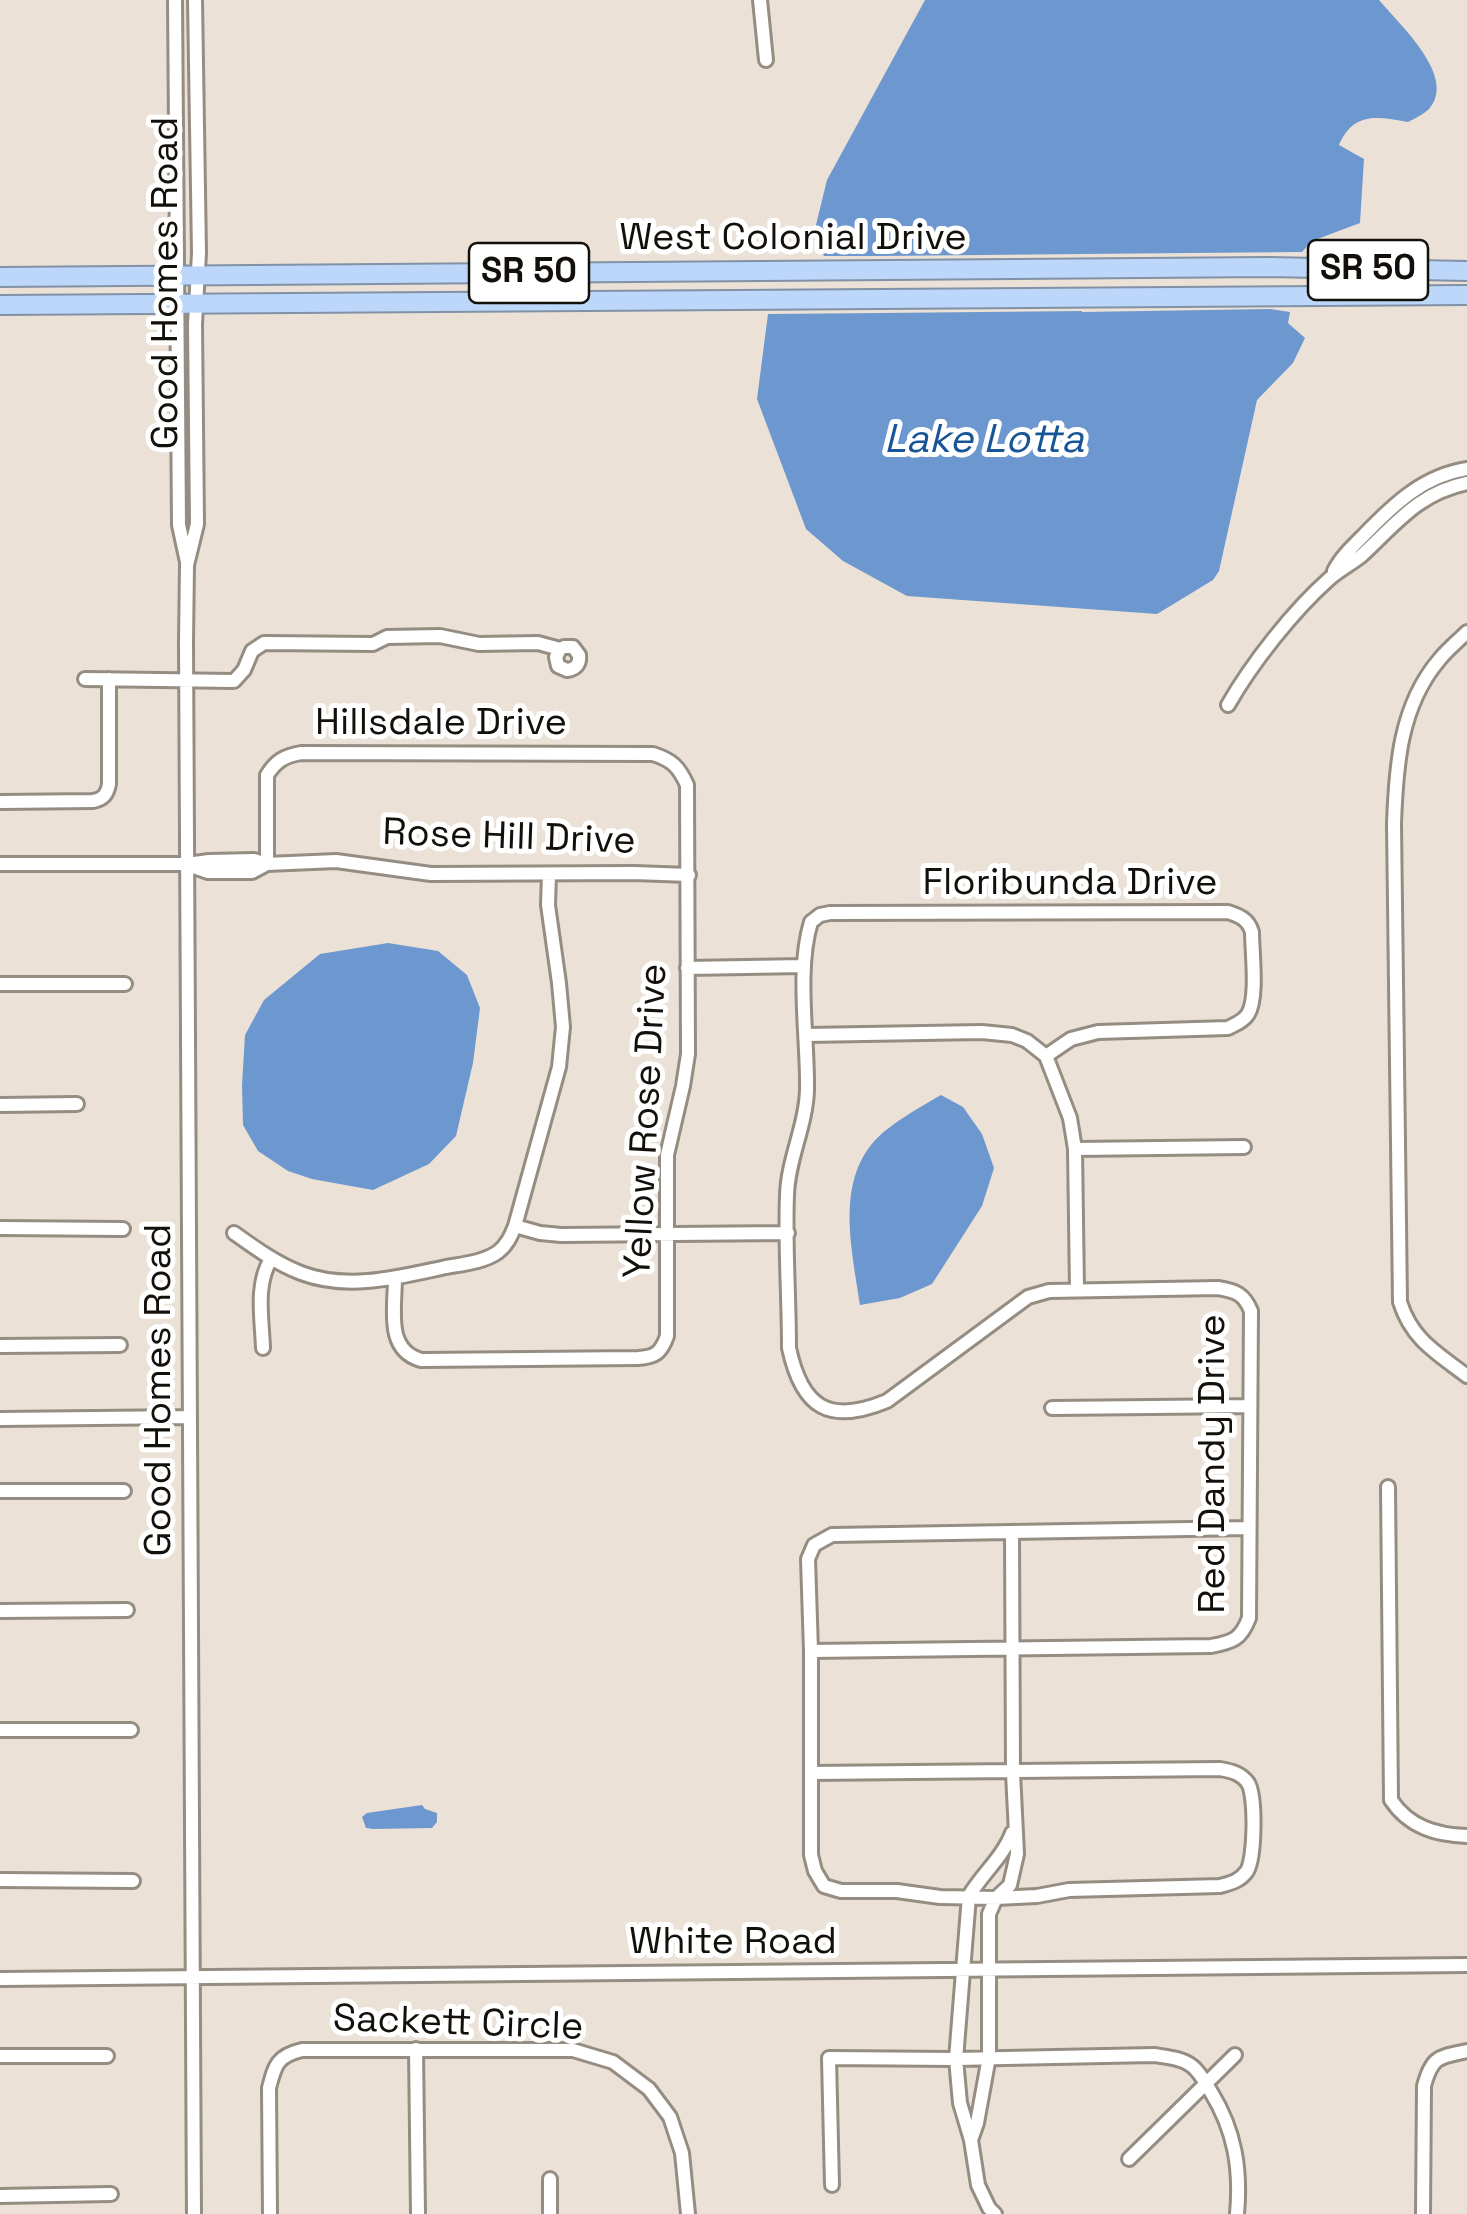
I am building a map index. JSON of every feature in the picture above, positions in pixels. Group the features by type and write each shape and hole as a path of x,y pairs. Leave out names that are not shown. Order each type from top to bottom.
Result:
{"highway":[{"name":"West Colonial Drive","path":"0,277 1269,267 1467,272"},
{"path":"764,271 764,300"},
{"path":"414,302 437,288 480,274"},
{"name":"West Colonial Drive","path":"0,305 1467,294"}],"street":[{"name":"Good Homes Road","path":"175,0 178,276 187,304"},
{"name":"Good Homes Road","path":"194,2214 188,565 179,525 187,304 198,276 195,0"},
{"path":"760,0 766,60"},
{"path":"1332,576 1337,564 1390,508 1434,477 1467,469"},
{"path":"1228,705 1254,662 1332,576 1420,502 1467,483"},
{"path":"1467,632 1438,661 1415,699 1402,736 1394,824 1400,1302 1406,1322 1419,1339 1467,1376"},
{"path":"85,679 234,680 244,670 252,651 264,644 373,644 388,638 440,636 479,644 538,643 560,649"},
{"path":"0,802 93,801 108,793 110,679"},
{"name":"Hillsdale Drive","path":"267,864 267,775 287,755 653,754 670,760 680,769 688,796"},
{"name":"Yellow Rose Drive","path":"395,1278 395,1334 408,1356 421,1360 652,1357 662,1350 667,1336 667,1156 688,1054 688,796"},
{"name":"Rose Hill Drive","path":"0,864 187,864 208,872 252,872 267,864 336,861 431,874 688,875"},
{"path":"234,1233 302,1274 331,1281 395,1278 480,1260 507,1244 560,1067 563,1027 548,905 549,874"},
{"name":"Floribunda Drive","path":"804,966 812,922 830,913 1228,912 1249,922 1252,1000 1250,1012 1242,1021 1228,1028 1098,1032 1072,1040 1046,1056"},
{"path":"687,968 804,966"},
{"name":"Red Dandy Drive","path":"804,966 807,1094 787,1194 789,1348 802,1390 815,1404 837,1411 864,1411 887,1401 1028,1297 1049,1291 1218,1288 1234,1290 1245,1297 1251,1311 1249,1618 1243,1634 1229,1643 1212,1646 812,1651"},
{"path":"0,984 124,984"},
{"path":"806,1035 982,1032 1027,1041 1046,1056 1070,1118 1075,1148 1077,1290"},
{"path":"0,1105 77,1104"},
{"path":"1075,1148 1244,1147"},
{"path":"515,1226 561,1236 788,1233"},
{"path":"0,1228 123,1228"},
{"path":"263,1348 261,1284 272,1259"},
{"path":"0,1346 120,1344"},
{"path":"1052,1408 1250,1406"},
{"path":"0,1419 190,1417"},
{"path":"1388,1487 1390,1800 1397,1810 1430,1831 1467,1836"},
{"path":"0,1491 124,1491"},
{"path":"812,1773 1220,1769 1237,1773 1249,1784 1252,1797 1252,1857 1248,1870 1236,1882 1220,1886 1069,1890 996,1898 840,1891 824,1886 812,1855 808,1559 814,1545 832,1535 1249,1528"},
{"path":"971,2140 989,2057 989,1914 996,1898 1010,1884 1017,1854 1012,1532"},
{"path":"0,1610 127,1610"},
{"path":"0,1730 130,1730"},
{"path":"994,2214 978,2184 960,2103 956,2059 969,1896 1007,1845 1015,1827"},
{"path":"0,1880 133,1881"},
{"name":"White Road","path":"0,1979 1467,1966"},
{"path":"416,2049 418,2214"},
{"name":"Sackett Circle","path":"270,2214 269,2088 274,2068 287,2054 302,2050 416,2049 574,2050 613,2062 649,2090 670,2117 682,2153 688,2214"},
{"path":"1423,2214 1424,2086 1428,2068 1441,2057 1467,2049"},
{"path":"832,2184 829,2058 1154,2054 1193,2066 1223,2112 1240,2182 1237,2214"},
{"path":"1129,2159 1235,2054"},
{"path":"0,2056 107,2056"},
{"path":"550,2180 550,2214"},
{"path":"0,2196 111,2194"}],"water":[{"name":"Lake Lotta","path":"925,0 1379,0 1431,67 1436,96 1427,111 1408,122 1377,118 1360,121 1339,145 1364,159 1360,223 1312,241 1302,252 1081,254 1082,312 1270,309 1290,312 1288,323 1305,338 1293,363 1257,400 1219,571 1213,580 1157,614 907,596 843,561 806,529 757,399 768,314 881,313 881,256 824,256 813,237 827,180"},
{"path":"388,943 438,951 467,975 480,1008 473,1063 456,1136 429,1164 373,1190 288,1171 258,1151 243,1125 245,1035 264,1000 320,954"},
{"path":"941,1095 963,1107 982,1134 994,1168 982,1206 932,1284 900,1298 860,1305 851,1244 850,1202 860,1162 886,1131"},
{"path":"422,1805 437,1813 432,1828 366,1828 362,1817 367,1813"}],"pier":[{"path":"1083,254 1083,311 881,313 880,256"}]}
